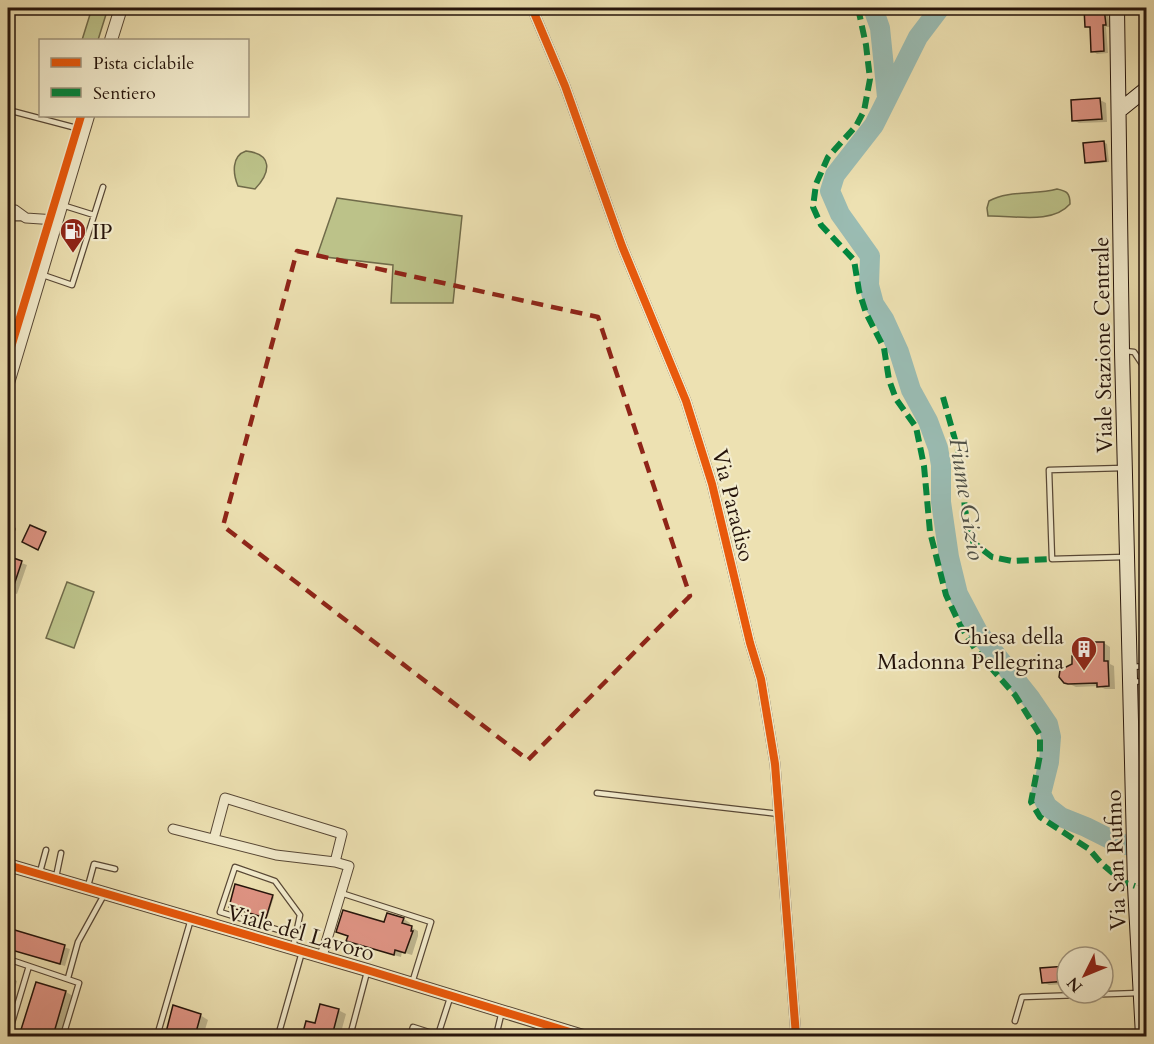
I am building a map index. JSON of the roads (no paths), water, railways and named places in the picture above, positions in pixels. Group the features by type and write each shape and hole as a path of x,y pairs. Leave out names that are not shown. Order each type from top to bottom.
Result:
{"main road":[{"name":"Viale Stazione Centrale","path":"1117,8 1122,351 1131,682"},
{"path":"1120,111 1146,89"},
{"name":"Via San Rufino","path":"1131,682 1135,860 1143,1036"}],"street":[{"path":"111,39 121,8"},
{"name":"Via Paradiso","path":"532,8 565,86 622,246 686,401 712,483 750,643 761,679 775,764 796,1036"},
{"path":"8,383 88,117"},
{"path":"8,210 15,210 26,218 56,220"},
{"path":"214,839 225,798 342,834 335,862"},
{"path":"173,829 276,855 335,862 349,866 322,957"},
{"name":"Viale del Lavoro","path":"8,865 412,983 502,1011 564,1034 583,1036"}],"lane":[{"path":"8,110 84,130"},
{"path":"40,274 72,285 103,187"},
{"path":"61,204 94,215"},
{"path":"8,218 26,218"},
{"path":"1122,351 1134,351 1146,370"},
{"path":"1125,468 1049,470 1052,559 1129,557"},
{"path":"8,524 12,529"},
{"path":"1131,667 1146,666"},
{"path":"1131,682 1146,681"},
{"path":"597,793 779,814"},
{"path":"39,875 46,850"},
{"path":"56,879 61,853"},
{"path":"87,888 94,864 115,869"},
{"path":"278,1036 298,950 295,935 300,915 275,881 235,867 220,912 295,935"},
{"path":"68,978 78,942 105,893"},
{"path":"341,893 431,922 412,983"},
{"path":"158,1036 191,919"},
{"path":"243,934 247,920"},
{"path":"8,959 79,983 63,1036"},
{"path":"8,1036 28,966"},
{"path":"350,1036 368,970"},
{"path":"1015,1021 1022,998 1142,992"},
{"path":"410,1036 413,1027 438,1035 451,996"},
{"path":"496,1036 502,1011"}],"waterway":[{"path":"873,8 880,28 887,97"},
{"name":"Fiume Gizio","path":"940,8 918,37 874,125 835,175 830,191 840,214 870,256 869,285 874,304 884,319 899,352 911,390 928,421 938,448 941,465 941,502 949,557 958,594 978,632 1048,724 1051,737 1049,762 1041,794 1047,806 1061,817 1112,840 1146,849"}],"place":[{"name":"IP","path":"73,254"},
{"name":"Chiesa della Madonna Pellegrina","path":"1084,672"}]}
